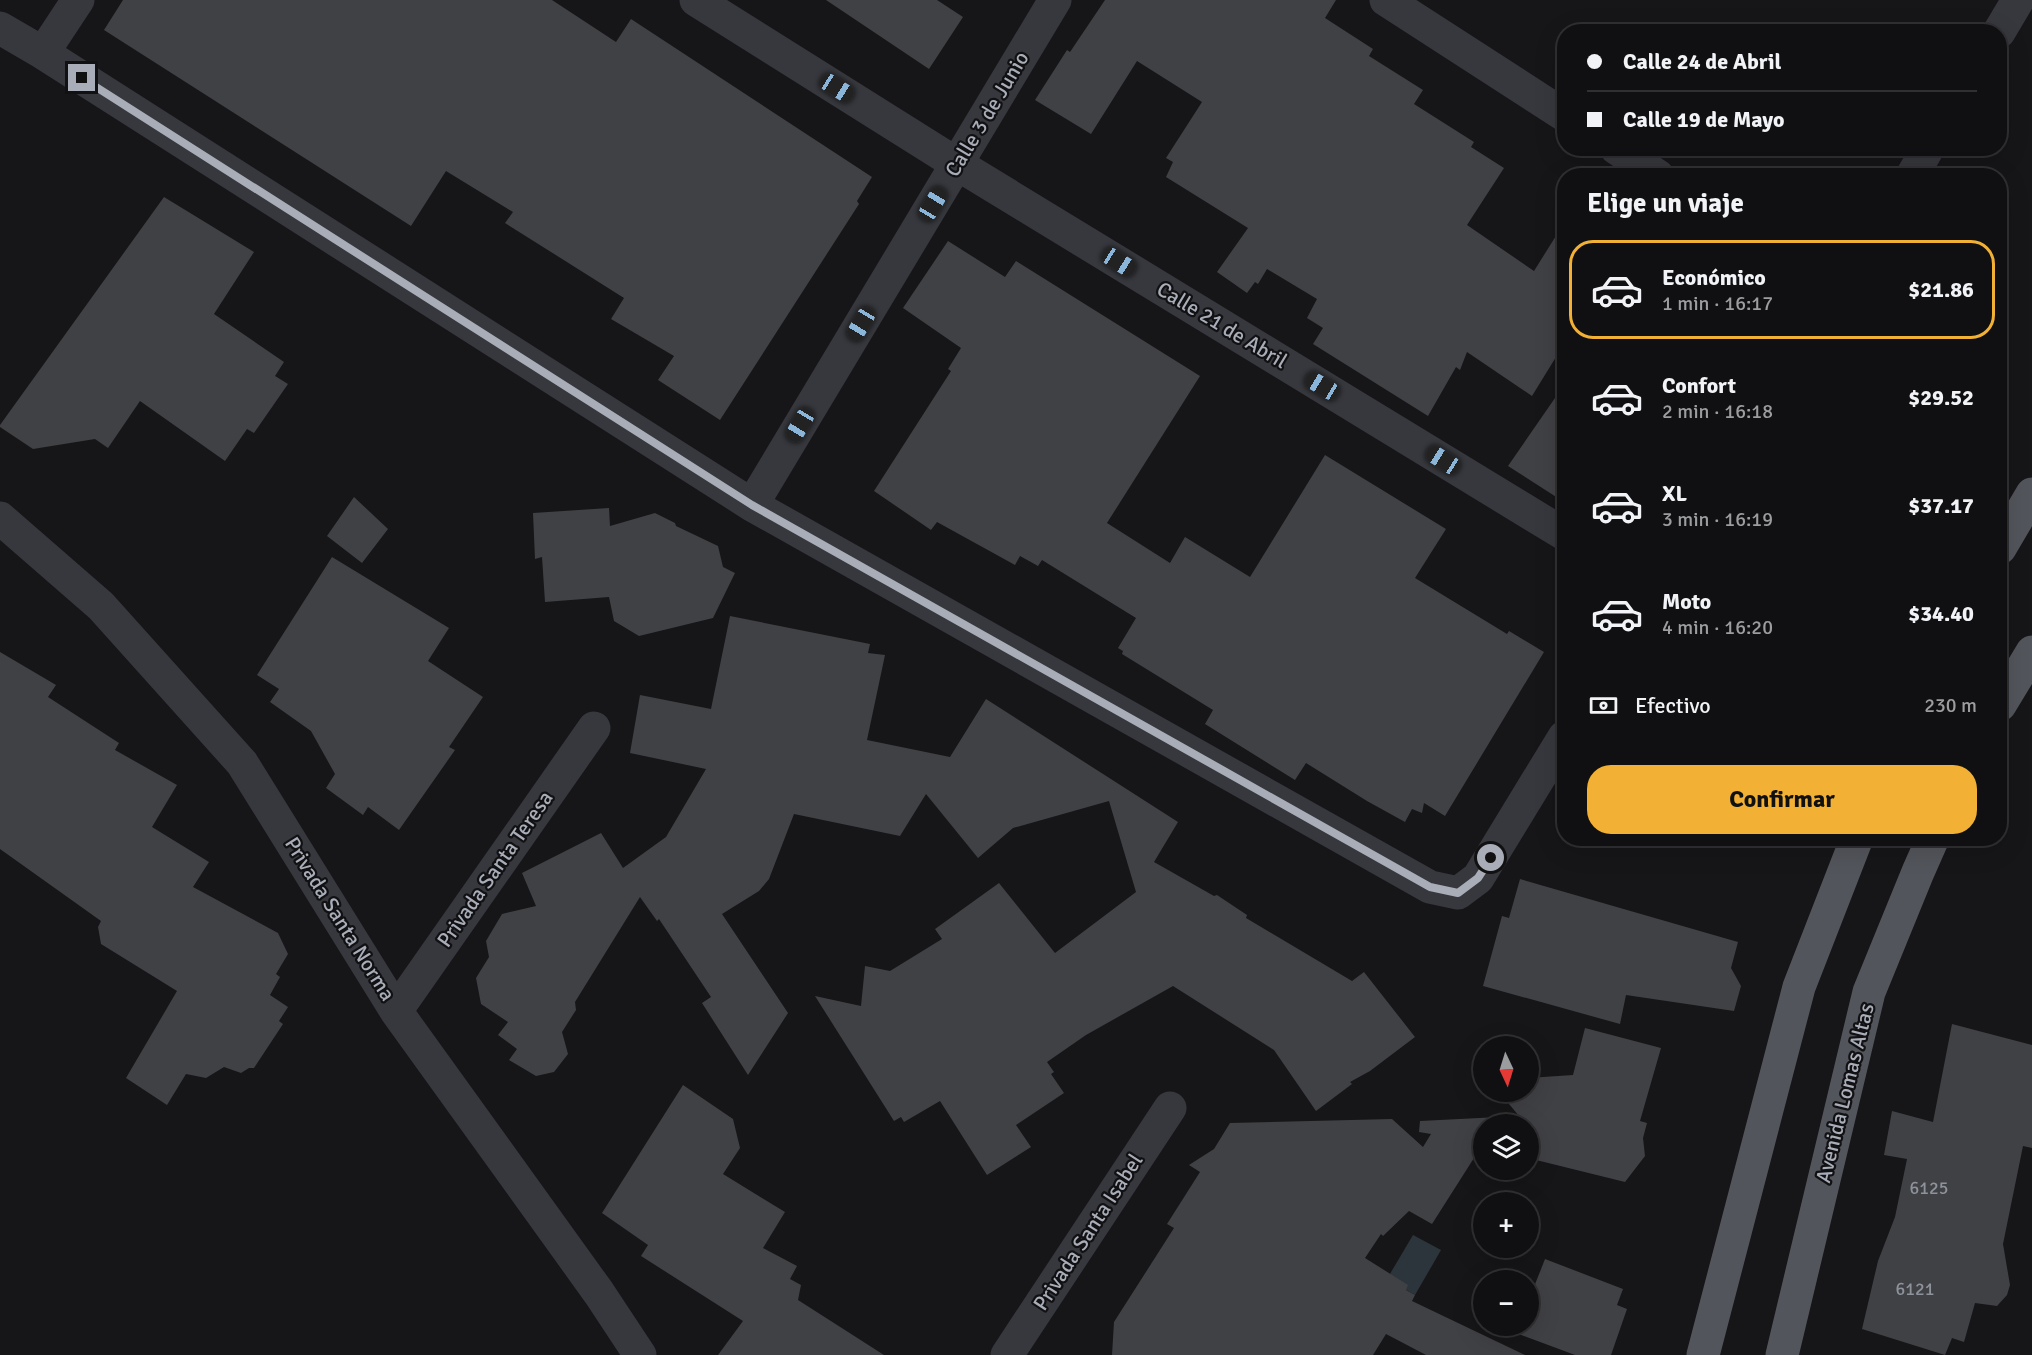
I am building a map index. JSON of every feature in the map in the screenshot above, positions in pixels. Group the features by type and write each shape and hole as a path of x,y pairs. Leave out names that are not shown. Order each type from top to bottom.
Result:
{"main road":[{"path":"2007,536 2032,494"},
{"path":"2007,693 2032,652"},
{"path":"1703,1355 1799,987 1854,846"},
{"name":"Avenida Lomas Altas","path":"1782,1355 1869,992 1930,846"}],"street":[{"path":"43,53 78,0"},
{"name":"Calle 21 de Abril","path":"696,0 957,164 1557,530"},
{"name":"Calle 3 de Junio","path":"752,505 1055,0"},
{"path":"1386,0 1557,110"},
{"path":"2004,24 2018,0"},
{"path":"0,28 43,53 752,505 1430,887 1458,893 1478,878 1557,748"},
{"path":"1628,156 1646,168"},
{"name":"Privada Santa Norma","path":"0,518 101,606 242,763 396,1011 592,1283 640,1355"},
{"name":"Privada Santa Teresa","path":"396,1011 594,728"},
{"name":"Privada Santa Isabel","path":"1006,1355 1170,1108"}],"shaded area":[{"path":"1413,1235 1441,1250 1415,1295 1387,1279"}],"building":[{"path":"123,0 552,0 616,42 631,19 872,177 857,201 859,204 720,420 658,380 674,356 611,319 624,298 505,223 513,212 446,171 411,226 104,30"},
{"path":"826,0 937,0 963,17 929,69"},
{"path":"1105,0 1336,0 1325,18 1373,49 1369,56 1423,90 1414,104 1474,142 1471,147 1504,168 1467,225 1534,271 1557,234 1557,355 1532,396 1467,352 1460,370 1456,367 1428,416 1313,344 1323,328 1307,318 1317,299 1267,269 1258,284 1255,282 1247,293 1217,272 1248,228 1166,177 1173,162 1166,158 1202,102 1137,61 1091,134 1035,100 1067,50 1070,52"},
{"path":"164,197 254,252 214,314 284,362 275,376 288,384 254,433 247,429 225,461 140,401 108,448 95,439 33,449 0,425"},
{"path":"948,241 1005,277 1016,261 1200,376 1107,523 1170,563 1185,537 1250,577 1325,455 1446,529 1415,578 1507,634 1509,631 1544,652 1445,816 1424,803 1422,813 1412,809 1405,822 1306,763 1295,780 1205,724 1213,710 1122,654 1123,651 1118,648 1136,618 1042,560 1038,566 1020,556 1015,565 937,522 931,530 874,491 951,371 948,369 961,348 903,308"},
{"path":"1557,395 1557,498 1508,466"},
{"path":"354,497 388,529 362,563 327,536"},
{"path":"609,508 610,526 655,513 718,546 723,567 735,573 713,618 639,636 614,621 609,597 545,602 542,557 535,559 533,513"},
{"path":"332,557 449,628 428,661 483,697 449,747 455,750 399,830 368,807 363,815 326,788 335,774 311,731 270,702 279,689 257,675"},
{"path":"730,616 870,644 868,653 885,655 867,740 950,757 986,699 1178,822 1154,862 1214,896 1217,895 1247,915 1246,918 1352,981 1364,972 1415,1037 1370,1071 1350,1082 1352,1084 1316,1111 1274,1050 1173,986 1086,1035 1047,1062 1054,1072 1051,1074 1064,1093 1016,1125 1031,1147 987,1175 940,1101 904,1122 901,1117 894,1121 815,996 861,1006 865,966 890,971 942,939 935,929 999,883 1055,953 1136,892 1109,801 1013,828 978,858 926,794 900,836 794,814 769,879 759,891 722,914 788,1013 748,1075 702,1003 711,997 659,919 657,921 640,897 575,1002 576,1010 562,1032 568,1054 554,1072 536,1076 509,1060 517,1049 498,1035 508,1022 481,1004 476,978 489,957 486,941 502,914 536,906 522,873 601,833 623,868 666,837 706,769 630,753 640,695 711,709"},
{"path":"0,652 56,685 48,697 119,743 115,750 177,785 152,827 209,862 193,887 278,933 288,954 276,974 280,977 270,995 288,1007 279,1021 283,1024 254,1068 241,1073 224,1067 206,1078 186,1074 167,1105 126,1078 177,991 101,944 98,927 101,921 0,849"},
{"path":"1520,879 1738,942 1731,968 1741,986 1734,1011 1626,995 1620,1024 1483,986 1502,916 1509,918"},
{"path":"1952,1024 2032,1045 2032,1148 2023,1146 2003,1244 2010,1285 2007,1295 1997,1306 1975,1303 1964,1342 1952,1338 1945,1355 1862,1329 1878,1261 1895,1217 1907,1159 1884,1155 1892,1111 1933,1122"},
{"path":"1585,1028 1661,1048 1640,1121 1647,1123 1643,1138 1645,1156 1625,1182 1539,1161 1539,1114 1517,1114 1507,1102 1539,1102 1539,1077 1573,1075"},
{"path":"683,1085 733,1119 740,1148 723,1174 785,1212 763,1248 797,1266 790,1279 801,1285 798,1300 884,1355 718,1355 743,1321 641,1256 648,1245 602,1213"},
{"path":"1473,1118 1473,1160 1432,1224 1409,1211 1383,1236 1381,1234 1365,1258 1408,1285 1406,1290 1415,1295 1412,1301 1473,1330 1473,1336 1485,1336 1525,1355 1426,1355 1386,1334 1373,1355 1112,1355 1114,1322 1174,1228 1167,1224 1200,1172 1189,1165 1214,1149 1230,1123 1392,1119 1423,1147 1431,1134 1419,1132 1420,1121"},
{"path":"1545,1259 1623,1289 1617,1305 1627,1309 1611,1355 1575,1355 1524,1336 1539,1336 1539,1274"}],"route":[{"path":"82,78 752,505 1430,887 1458,893 1478,878 1491,858"}]}
